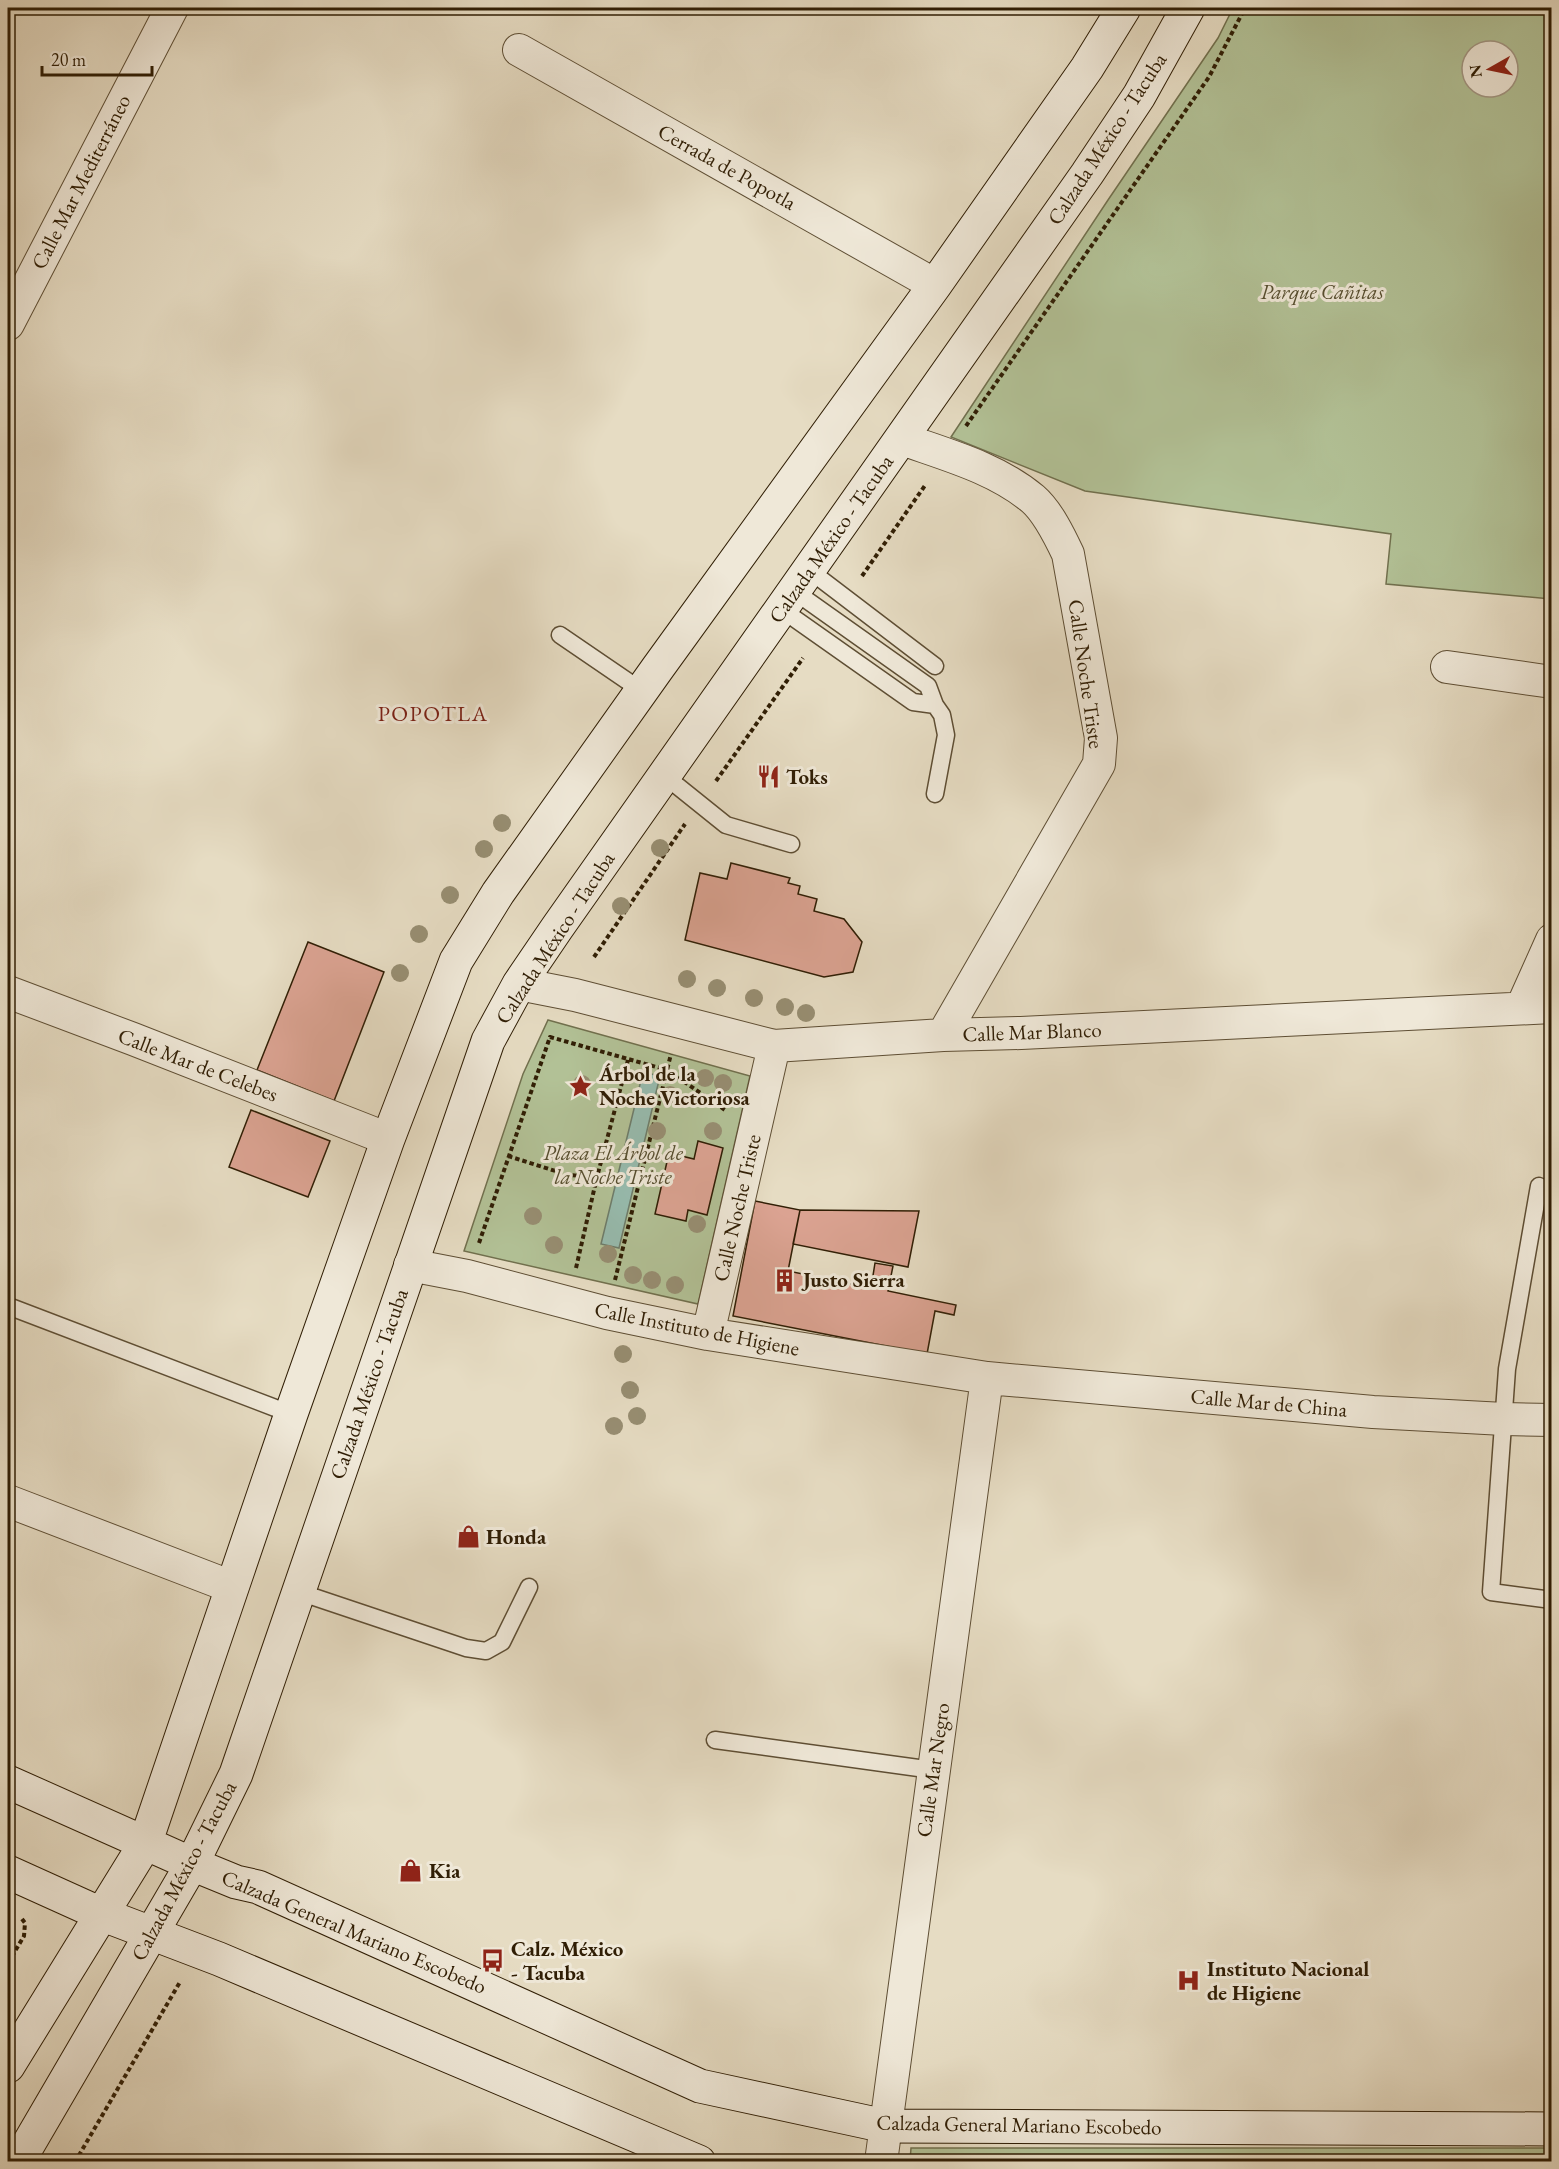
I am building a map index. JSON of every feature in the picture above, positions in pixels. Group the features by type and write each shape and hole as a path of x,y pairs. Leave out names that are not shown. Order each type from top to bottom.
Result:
{"main road":[{"path":"8,2066 145,1844 291,1414 388,1139 456,961 498,893 935,285 1087,68 1124,8"},
{"name":"Calzada México - Tacuba","path":"18,2162 192,1864 236,1774 488,1041 519,984 902,439 1139,96 1188,8"},
{"name":"Calzada General Mariano Escobedo","path":"8,1782 192,1864 236,1882 258,1887 700,2086 885,2126 1551,2129"},
{"path":"8,1872 101,1914 219,1959 696,2161"}],"street":[{"name":"Calle Mar Mediterráneo","path":"8,324 172,8"},
{"name":"Cerrada de Popotla","path":"519,50 935,285"},
{"name":"Calle Noche Triste","path":"902,439 995,473 1035,500 1059,534 1068,554 1101,738 1099,764 943,1035"},
{"path":"1447,667 1551,682"},
{"path":"1537,1007 1551,940"},
{"name":"Calle Mar Blanco","path":"519,984 575,995 774,1046 943,1035 1537,1007"},
{"name":"Calle Mar de Celebes","path":"8,992 388,1139"},
{"name":"Calle Noche Triste","path":"708,1334 774,1046"},
{"name":"Calle Instituto de Higiene","path":"410,1265 467,1276 607,1313 708,1334 987,1378"},
{"name":"Calle Mar de China","path":"987,1378 1361,1411 1551,1420"},
{"name":"Calle Mar Negro","path":"880,2162 987,1378"},
{"path":"8,1501 232,1587"}],"lane":[{"path":"795,590 935,666"},
{"path":"795,590 928,686 934,705 942,716 946,735 935,794"},
{"path":"795,590 913,702 934,705"},
{"path":"560,635 642,691"},
{"path":"665,776 726,825 790,844"},
{"path":"1539,1186 1507,1369 1491,1592 1551,1600"},
{"path":"8,1306 291,1414"},
{"path":"299,1592 466,1648 486,1651 502,1642 529,1587"},
{"path":"715,1740 933,1770"}],"path":[{"path":"607,1313 679,1021"},
{"path":"467,1276 550,1037 667,1070 726,1110"},
{"path":"575,1272 628,1060"},
{"path":"508,1156 568,1174 597,1177"},
{"path":"8,1964 24,1936 25,1923 20,1916"}],"green space":[{"name":"Parque Cañitas","path":"1233,8 1551,8 1551,599 1386,584 1391,534 1085,491 951,437 1218,38"},
{"name":"Plaza El Árbol de la Noche Triste","path":"548,1020 750,1076 698,1304 464,1251 523,1074"},
{"path":"911,2148 1551,2148 1552,2161 910,2161"}],"water":[{"path":"643,1072 660,1076 619,1248 601,1244"}],"building":[{"path":"731,863 790,878 788,883 800,886 798,894 817,899 814,911 844,919 862,942 853,972 824,977 685,940 700,873 727,879"},
{"path":"308,942 384,972 334,1101 257,1070"},
{"path":"251,1110 330,1141 308,1197 229,1167"},
{"path":"698,1141 723,1148 707,1215 688,1210 686,1221 655,1214 669,1153 694,1159"},
{"name":"Justo Sierra","path":"755,1201 800,1210 788,1271 871,1288 875,1263 893,1266 888,1291 956,1305 954,1315 935,1311 927,1354 733,1316"},
{"path":"800,1210 919,1211 908,1267 793,1244"}],"place":[{"name":"Toks","path":"768,777"},
{"name":"Árbol de la Noche Victoriosa","path":"581,1086"},
{"name":"Justo Sierra","path":"785,1280"},
{"name":"Honda","path":"468,1537"},
{"name":"Kia","path":"411,1871"},
{"name":"Calz. México - Tacuba","path":"493,1961"},
{"name":"Instituto Nacional de Higiene","path":"1189,1981"}],"district":[{"name":"POPOTLA","path":"433,713"}]}
